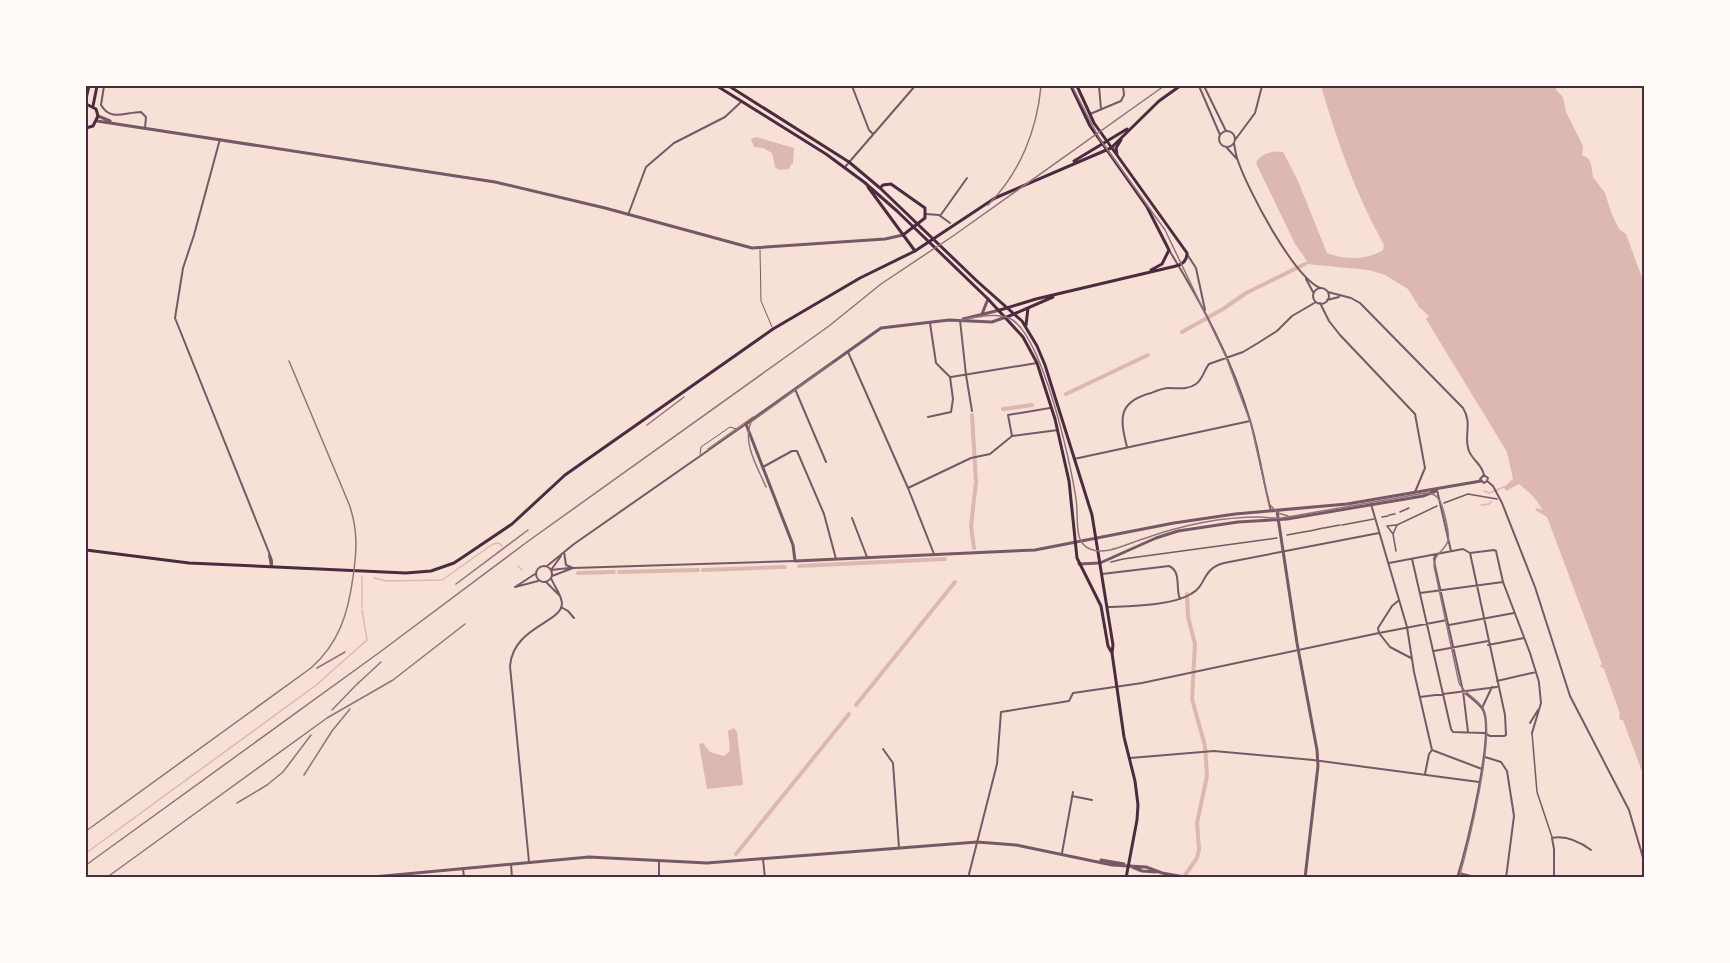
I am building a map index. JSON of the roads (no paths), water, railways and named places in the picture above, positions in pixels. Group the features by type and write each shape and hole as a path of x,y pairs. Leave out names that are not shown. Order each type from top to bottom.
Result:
{"main road":[{"path":"89,86 86,102 93,106"},
{"path":"86,135 87,128 93,126 98,119 93,106 97,86"},
{"path":"717,86 845,167 864,182 1000,310 1023,337 1037,363 1052,408 1069,481 1074,542 1079,564 1101,606 1108,646 1112,653"},
{"path":"729,86 849,162 880,188 978,282 1015,313 1026,327 1042,357 1095,525 1108,607 1117,687 1138,805 1126,878"},
{"path":"1071,86 1098,139 1147,207 1173,248"},
{"path":"1000,310 1179,266 1185,261 1186,253 1182,246 1094,123 1077,86"},
{"path":"86,550 189,563 419,573 454,562 512,524 565,476 773,329 860,278 915,251 995,198 1063,167 1106,151 1167,94 1180,86"},
{"path":"1063,167 1131,127"},
{"path":"1117,156 1116,148 1120,140"},
{"path":"864,182 915,251"},
{"path":"880,188 891,184 922,205 926,214 922,221 903,234"},
{"path":"1143,273 1162,264 1173,248 1182,246"},
{"path":"1006,317 1069,292"},
{"path":"1026,327 1028,307"}],"street":[{"path":"104,86 101,105 106,112 114,116 141,112 146,117 145,128"},
{"path":"852,86 869,130 873,134"},
{"path":"845,167 915,86"},
{"path":"1099,86 1101,109"},
{"path":"1090,114 1121,101 1124,95 1123,86"},
{"path":"1199,86 1220,131 1220,142 1237,159"},
{"path":"1204,86 1226,131"},
{"path":"1226,147 1235,142 1252,118 1258,107 1262,86"},
{"path":"628,215 646,168 674,143 725,117 741,102"},
{"path":"98,119 495,182 760,249 885,239 903,234"},
{"path":"1220,135 1226,131 1231,132 1244,127"},
{"path":"1231,132 1237,159 1249,186 1303,275 1316,302"},
{"path":"220,139 183,268 175,318 272,560 272,567"},
{"path":"940,216 967,178"},
{"path":"926,214 940,216 950,223"},
{"path":"1173,248 1179,266 1206,313 1227,357 1250,421 1271,511"},
{"path":"1186,253 1196,268 1206,313"},
{"path":"1303,275 1328,292 1360,303 1463,408 1469,423 1468,450 1482,467 1487,481 1496,490 1535,587 1570,696 1629,810 1644,861"},
{"path":"1313,293 1320,288"},
{"path":"1327,300 1328,292"},
{"path":"1127,447 1122,418 1131,401 1139,396 1165,389 1182,389 1194,385 1209,364 1243,352 1316,302 1343,297"},
{"path":"982,314 988,299"},
{"path":"1320,303 1329,321 1340,335 1415,414 1425,468 1415,492"},
{"path":"960,320 1000,310"},
{"path":"559,596 546,582 540,581 515,587 536,574 539,567 547,566 565,550 884,327 930,321 992,322 1006,317"},
{"path":"960,320 972,411"},
{"path":"928,417 953,410 950,377 936,363 930,321"},
{"path":"848,351 908,488 934,554"},
{"path":"950,377 1037,363"},
{"path":"795,389 826,462"},
{"path":"1012,436 1008,416 1052,408"},
{"path":"1074,459 1250,421"},
{"path":"746,424 793,545 795,561"},
{"path":"908,488 971,458 990,454 1012,436 1058,430"},
{"path":"763,467 792,451 797,451 824,514 836,558"},
{"path":"1481,481 1484,475"},
{"path":"551,570 1026,551 1174,523 1271,511 1370,503 1415,492 1487,481"},
{"path":"1437,490 1451,551"},
{"path":"1079,564 1100,563 1165,534 1229,523 1278,520 1423,496 1437,490"},
{"path":"1444,503 1468,494 1498,497"},
{"path":"1370,503 1407,627 1411,658 1432,750 1425,774"},
{"path":"1396,551 1393,534 1387,526 1397,525 1437,506"},
{"path":"1287,535 1375,519 1409,508"},
{"path":"1277,511 1318,761 1305,878"},
{"path":"852,518 867,557"},
{"path":"1393,534 1397,525"},
{"path":"1108,607 1160,603 1189,596 1211,568 1217,565 1379,533"},
{"path":"1111,562 1276,538"},
{"path":"565,550 564,561 571,568"},
{"path":"1388,563 1451,551 1466,550 1470,553 1495,550 1503,582 1539,683 1540,707 1532,733 1537,792 1554,849 1554,878"},
{"path":"529,862 510,659 520,640 556,614 561,607 551,577 551,570 562,553"},
{"path":"1412,559 1450,729 1453,732 1490,736 1506,735 1504,715 1470,553"},
{"path":"1437,554 1434,560 1463,691 1468,732"},
{"path":"547,566 551,570"},
{"path":"1102,574 1163,566 1172,567 1177,573 1180,599"},
{"path":"546,582 551,577 571,568"},
{"path":"536,574 540,581"},
{"path":"1420,593 1503,582"},
{"path":"1399,601 1392,606 1378,628 1379,633 1390,647 1411,658"},
{"path":"561,607 574,618"},
{"path":"968,878 997,764 1001,712 1069,700 1073,693 1117,687 1407,627 1483,619 1514,613"},
{"path":"1433,652 1524,638"},
{"path":"1497,681 1536,672"},
{"path":"1482,708 1491,687"},
{"path":"1420,697 1498,687"},
{"path":"1457,878 1485,757 1485,715 1482,708 1463,691"},
{"path":"1530,723 1540,707"},
{"path":"883,749 893,763 899,848"},
{"path":"1432,750 1482,769"},
{"path":"1128,758 1209,751 1318,761 1479,782"},
{"path":"1485,757 1502,762 1509,782 1514,816 1506,878"},
{"path":"1062,853 1072,794 1092,800"},
{"path":"1552,838 1569,839 1591,850"},
{"path":"362,878 604,856 696,863 977,842 1010,844 1112,865 1146,867 1162,873 1189,877"},
{"path":"763,859 765,878"},
{"path":"659,861 659,878"},
{"path":"511,864 513,878"},
{"path":"463,868 464,878"},
{"path":"1459,873 1479,878"}],"lane":[{"path":"760,249 761,301 773,329"},
{"path":"701,456 699,450 701,447 728,427 738,429"}],"waterway":[{"path":"1182,332 1246,293 1305,264"},
{"path":"1066,394 1148,355"},
{"path":"1003,409 1032,405"},
{"path":"972,415 976,482 971,526 974,548"},
{"path":"1484,491 1489,493 1504,487"},
{"path":"1481,505 1492,501"},
{"path":"374,578 387,581 442,580 493,544 499,543 502,546"},
{"path":"799,566 945,559"},
{"path":"518,566 522,570"},
{"path":"703,570 785,567"},
{"path":"619,572 698,570"},
{"path":"578,573 614,572"},
{"path":"362,577 362,607"},
{"path":"856,705 955,582"},
{"path":"1183,878 1197,858 1199,849 1197,823 1207,776 1205,746 1192,699 1195,644 1188,617 1187,594"},
{"path":"86,853 315,686 367,640 362,610"},
{"path":"736,854 849,714"}],"tram line":[{"path":"1072,86 1099,138 1165,230 1226,357 1251,424 1269,504 1278,513 1288,516"},
{"path":"960,320 991,315 1004,316 1021,328 1033,347 1053,401 1068,458 1076,499 1080,538 1083,544 1090,549 1110,550 1157,534 1200,523 1245,517 1282,518 1425,493 1437,497 1444,512 1448,541 1436,558 1434,566 1459,683 1482,706 1486,724 1486,743 1479,792 1459,878"},
{"path":"766,487 750,447 748,438 751,422 832,363"},
{"path":"708,449 753,417"}],"railway":[{"path":"988,205 1009,179 1025,150 1036,119 1041,86"},
{"path":"86,865 380,652 527,542 829,326 881,284 953,236 1164,86"},
{"path":"86,831 311,668 329,648 341,627 351,591 354,567 356,549 354,522 349,504 289,361"},
{"path":"647,425 684,397"},
{"path":"456,584 528,530"},
{"path":"106,878 327,718 393,680 465,624"},
{"path":"317,668 345,652"},
{"path":"354,687 381,662"},
{"path":"332,710 359,682"},
{"path":"304,775 332,731 350,709"},
{"path":"237,803 267,785 283,772 311,735"}]}
